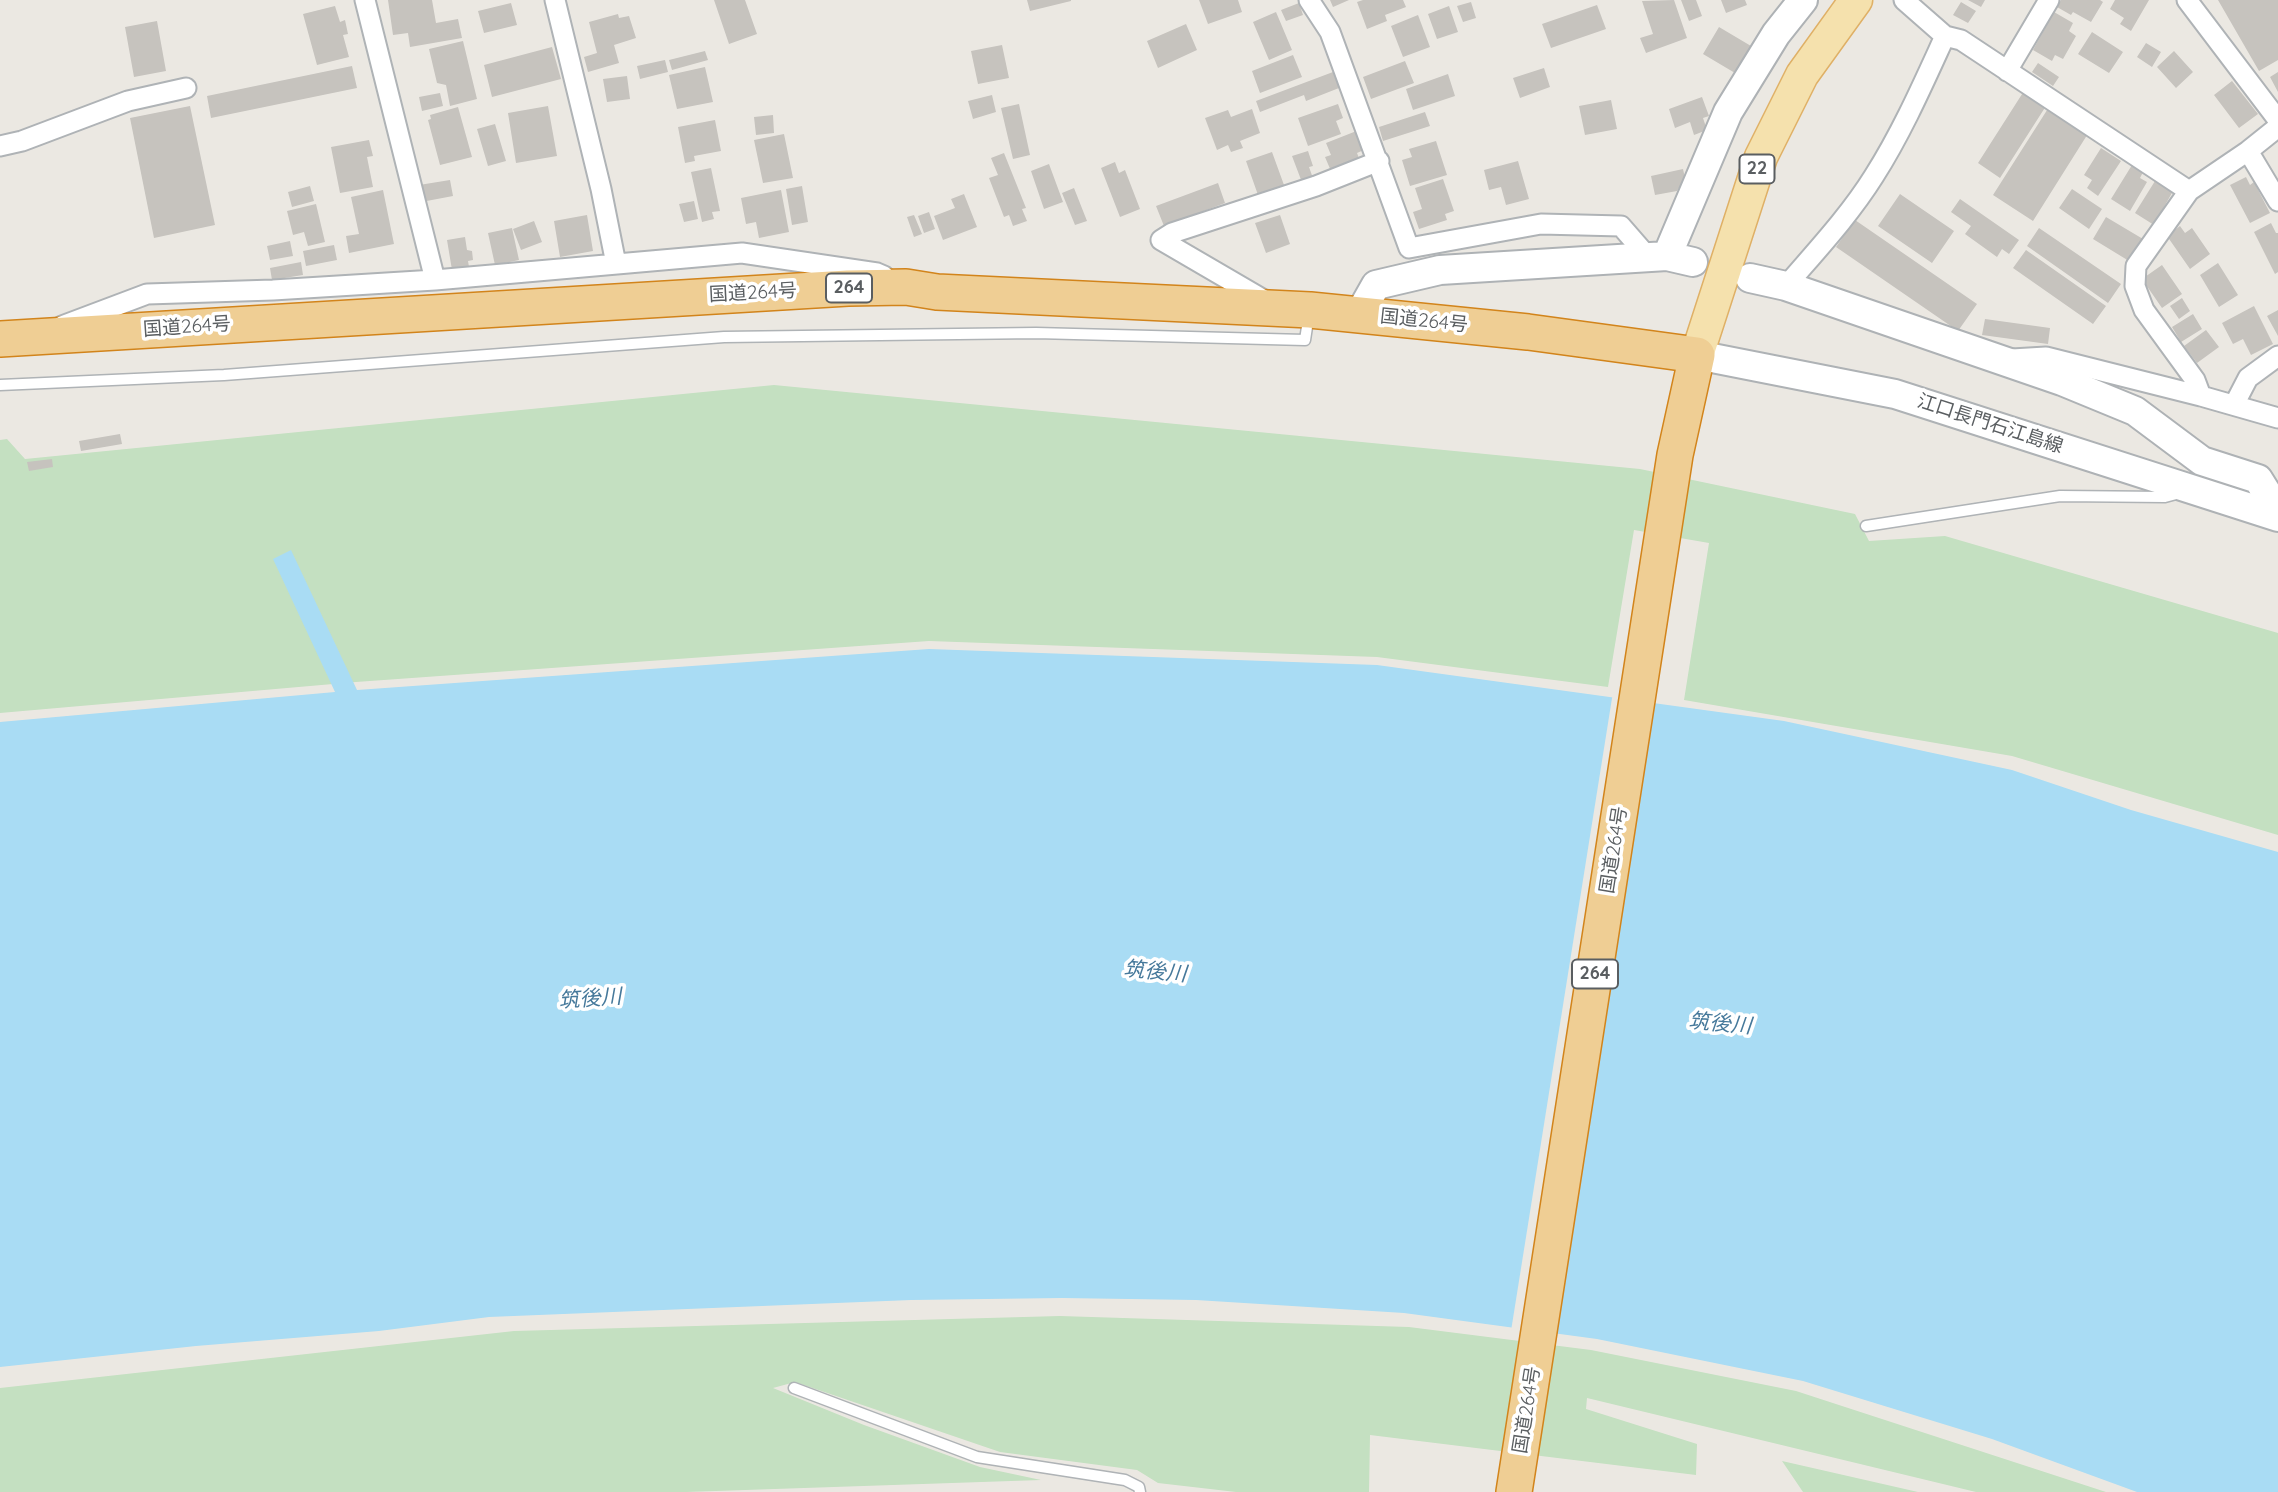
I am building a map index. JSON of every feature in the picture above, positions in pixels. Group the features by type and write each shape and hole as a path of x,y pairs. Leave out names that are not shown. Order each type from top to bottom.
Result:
{"highway":[{"name":"国道264号","path":"0,339 793,291 906,288 937,292 1294,309 1528,332 1697,355 1675,456 1514,1492"}],"main road":[{"name":"22","path":"1697,355 1761,157 1802,75 1856,0"}],"street":[{"path":"365,0 435,280"},
{"path":"555,0 601,189 616,264"},
{"path":"1308,0 1330,32 1409,248 1541,224 1621,226 1669,258"},
{"path":"1669,258 1728,112 1776,34 1803,0"},
{"path":"1905,0 1945,36 1961,40 2189,191"},
{"path":"2007,71 2049,0"},
{"path":"2188,0 2278,120"},
{"path":"1786,286 1845,217 1874,176 1908,116 1945,36"},
{"path":"0,146 22,141 128,101 186,88"},
{"path":"2201,396 2195,380 2144,310 2136,286 2136,267 2189,191 2278,128"},
{"path":"2248,151 2278,201"},
{"path":"1294,309 1161,240 1172,233 1316,186 1379,161"},
{"path":"43,336 63,325 147,294 273,290 435,280 742,253 877,273 906,288"},
{"path":"1359,315 1376,285 1440,270 1669,258"},
{"path":"1750,278 1786,286 1994,360 2062,381 2135,411 2202,461 2258,479 2278,511"},
{"name":"江口長門石江島線","path":"1697,355 1895,394 2278,517"},
{"path":"2234,405 2248,378 2278,356"},
{"path":"1994,360 2046,357 2278,418"}],"lane":[{"path":"0,385 224,375 724,337 1036,333 1305,340 1294,309"},
{"path":"1867,526 2060,496 2165,497 2194,490"},
{"path":"794,1388 977,1457 1125,1480 1139,1487 1140,1492"}],"green space":[{"path":"774,385 1640,469 1855,514 1869,541 1945,536 2278,633 2278,835 2012,756 1684,700 1709,543 1634,530 1608,687 1377,657 929,641 356,682 0,713 0,440 7,439 25,459"},
{"path":"1060,1316 1409,1327 1591,1350 1796,1391 2106,1492 1976,1492 1587,1398 1586,1409 1697,1444 1696,1475 1370,1435 1369,1492 1236,1492 1158,1483 1137,1470 1000,1452 795,1382 773,1388 864,1425 980,1467 1041,1480 686,1492 0,1492 0,1388 514,1331"},
{"path":"1782,1461 1918,1492 1803,1492"}],"water":[{"name":"筑後川","path":"291,550 357,690 929,649 1377,665 1784,721 2012,770 2131,810 2278,852 2278,1492 2137,1492 1992,1439 1803,1381 1597,1339 1404,1313 1196,1300 911,1300 489,1317 379,1331 196,1346 0,1367 0,722 335,692 273,559"}],"pier":[{"path":"1613,692 1650,698 1549,1336 1511,1331"}],"building":[{"path":"388,0 432,0 436,23 458,19 462,38 410,47 408,33 393,35"},
{"path":"714,0 745,0 757,34 729,44"},
{"path":"1027,0 1071,0 1071,1 1030,11"},
{"path":"1199,0 1238,0 1242,12 1208,24"},
{"path":"1330,0 1349,0 1333,7"},
{"path":"1403,0 1406,7 1385,15 1387,21 1367,29 1357,2"},
{"path":"1674,0 1687,38 1646,53 1640,38 1653,34 1642,1"},
{"path":"1681,0 1696,0 1702,16 1689,21"},
{"path":"1721,0 1745,0 1747,5 1726,13"},
{"path":"1968,0 1985,0 1981,7"},
{"path":"2061,0 2103,2 2091,22 2057,7"},
{"path":"2115,0 2149,0 2131,31 2120,24 2124,18 2110,9"},
{"path":"2218,0 2278,0 2278,60 2259,71"},
{"path":"1471,2 1476,18 1463,22 1457,6"},
{"path":"1961,2 1976,11 1968,23 1953,15"},
{"path":"511,3 517,25 484,33 478,11"},
{"path":"1299,3 1303,15 1286,21 1281,10"},
{"path":"1597,5 1606,29 1551,48 1542,24"},
{"path":"335,6 340,22 345,20 348,34 343,35 349,57 317,65 303,14"},
{"path":"1449,6 1458,32 1437,39 1428,14"},
{"path":"1276,12 1292,50 1269,60 1253,22"},
{"path":"2054,12 2073,23 2069,31 2076,36 2063,59 2055,55 2052,61 2033,50"},
{"path":"618,14 619,18 629,16 636,38 614,45 619,63 588,72 584,57 597,53 589,22"},
{"path":"1418,15 1430,47 1403,57 1391,26"},
{"path":"157,21 166,71 134,77 125,27"},
{"path":"1186,24 1197,50 1158,68 1147,41"},
{"path":"1719,27 1751,46 1735,73 1703,54"},
{"path":"2092,32 2123,52 2109,73 2078,54"},
{"path":"463,41 477,99 450,106 446,85 437,83 429,49"},
{"path":"2146,43 2161,52 2152,67 2137,57"},
{"path":"1002,45 1009,78 978,84 971,51"},
{"path":"552,47 561,79 492,97 484,65"},
{"path":"705,51 708,60 672,70 669,60"},
{"path":"2174,51 2193,72 2176,88 2157,67"},
{"path":"1293,55 1302,77 1260,93 1252,71"},
{"path":"665,60 668,72 640,79 637,66"},
{"path":"1405,61 1414,83 1371,99 1363,77"},
{"path":"2038,63 2059,77 2053,86 2032,72"},
{"path":"352,66 357,88 211,118 207,96"},
{"path":"705,67 713,102 677,109 669,75"},
{"path":"1544,68 1550,87 1520,98 1513,78"},
{"path":"1333,72 1339,88 1306,101 1304,95 1260,112 1256,101"},
{"path":"2278,72 2278,92 2270,77"},
{"path":"1448,74 1455,96 1413,110 1406,89"},
{"path":"627,76 630,99 607,102 603,79"},
{"path":"2232,81 2258,114 2239,128 2214,95"},
{"path":"2024,91 2046,106 2000,178 1978,163"},
{"path":"440,93 443,106 422,111 419,97"},
{"path":"992,95 996,112 973,119 968,101"},
{"path":"1702,97 1709,116 1703,118 1707,130 1694,135 1690,122 1675,128 1669,109"},
{"path":"1611,100 1617,129 1585,135 1579,106"},
{"path":"1019,104 1030,155 1013,159 1001,108"},
{"path":"1338,104 1343,118 1336,121 1341,134 1308,146 1298,118"},
{"path":"190,106 215,225 154,238 130,118"},
{"path":"548,106 557,156 516,163 508,113"},
{"path":"458,107 472,157 440,165 428,120 431,119 430,115"},
{"path":"2049,107 2089,132 2033,221 1993,195"},
{"path":"1252,109 1260,133 1240,141 1243,148 1231,152 1228,145 1217,150 1205,118 1228,110 1231,117"},
{"path":"1425,112 1430,126 1383,141 1379,127"},
{"path":"773,115 774,133 756,135 754,117"},
{"path":"715,120 721,151 694,156 695,161 685,163 678,127"},
{"path":"495,124 506,161 488,166 477,129"},
{"path":"1359,130 1366,149 1357,153 1360,161 1331,171 1325,157 1331,155 1326,143"},
{"path":"784,134 793,178 763,183 754,140"},
{"path":"369,140 373,156 367,157 373,187 340,193 331,147"},
{"path":"1436,141 1447,175 1410,186 1402,160 1412,157 1409,149"},
{"path":"2101,148 2121,161 2098,196 2087,188 2092,180 2084,175"},
{"path":"1308,151 1313,166 1309,167 1314,181 1303,185 1292,156"},
{"path":"1272,152 1284,185 1258,195 1246,161"},
{"path":"1004,153 1026,208 1022,209 1027,221 1013,226 1009,215 1004,217 989,178 998,175 991,158"},
{"path":"1518,161 1529,199 1506,205 1501,187 1489,190 1484,170"},
{"path":"1115,162 1119,173 1125,170 1140,209 1120,217 1101,168"},
{"path":"1049,164 1063,202 1044,209 1031,171"},
{"path":"2132,165 2143,172 2140,178 2147,182 2130,211 2111,199"},
{"path":"711,168 720,211 712,212 714,219 702,222 691,172"},
{"path":"1683,169 1685,178 1677,191 1655,195 1651,176"},
{"path":"2246,177 2250,185 2254,182 2270,213 2250,223 2230,185"},
{"path":"1443,179 1454,211 1445,214 1447,220 1419,229 1413,212 1422,209 1415,188"},
{"path":"450,180 453,196 416,203 413,186"},
{"path":"2155,181 2173,191 2154,225 2135,213"},
{"path":"1218,183 1225,203 1164,226 1156,206"},
{"path":"310,186 314,201 292,207 288,192"},
{"path":"802,186 808,222 792,225 786,189"},
{"path":"1074,188 1087,221 1075,225 1062,193"},
{"path":"2072,189 2102,209 2089,229 2059,208"},
{"path":"383,190 394,244 349,253 346,236 359,234 351,197"},
{"path":"781,190 789,232 759,238 756,222 746,224 741,198"},
{"path":"964,194 977,227 943,240 934,216 955,208 951,199"},
{"path":"1900,194 1954,231 1932,263 1878,226"},
{"path":"1960,199 2019,240 2009,254 2002,249 1997,257 1965,234 1971,226 1951,212"},
{"path":"694,201 698,219 684,222 679,204"},
{"path":"316,204 325,242 308,246 304,232 293,235 287,211"},
{"path":"929,212 935,229 924,233 918,216"},
{"path":"587,215 593,251 560,257 554,221"},
{"path":"914,215 922,234 914,237 907,217"},
{"path":"1280,215 1290,244 1266,253 1255,223"},
{"path":"2106,217 2143,239 2129,261 2093,239"},
{"path":"1855,220 1977,304 1958,331 1836,247"},
{"path":"534,221 542,242 521,250 513,229"},
{"path":"2271,223 2278,233 2278,272 2275,274 2254,232"},
{"path":"2180,226 2185,233 2192,228 2210,254 2190,269 2167,236"},
{"path":"512,228 519,260 495,265 488,233"},
{"path":"2039,228 2121,284 2108,303 2027,246"},
{"path":"465,237 467,250 472,251 473,260 468,261 469,267 452,270 447,240"},
{"path":"290,241 293,256 270,260 267,246"},
{"path":"334,245 337,260 306,266 303,251"},
{"path":"2026,250 2106,306 2093,324 2013,268"},
{"path":"301,262 303,275 272,280 270,268"},
{"path":"2218,263 2238,295 2219,307 2200,275"},
{"path":"2162,265 2182,294 2162,308 2142,279"},
{"path":"2182,298 2190,311 2179,319 2170,306"},
{"path":"2254,306 2273,344 2251,355 2243,339 2233,344 2222,323"},
{"path":"2278,310 2278,336 2267,316"},
{"path":"2193,314 2202,329 2181,342 2172,327"},
{"path":"1985,319 2050,328 2048,344 1982,335"},
{"path":"2206,330 2219,347 2197,363 2184,346"},
{"path":"120,434 122,444 81,451 79,441"},
{"path":"52,459 53,467 29,471 27,462"}]}
